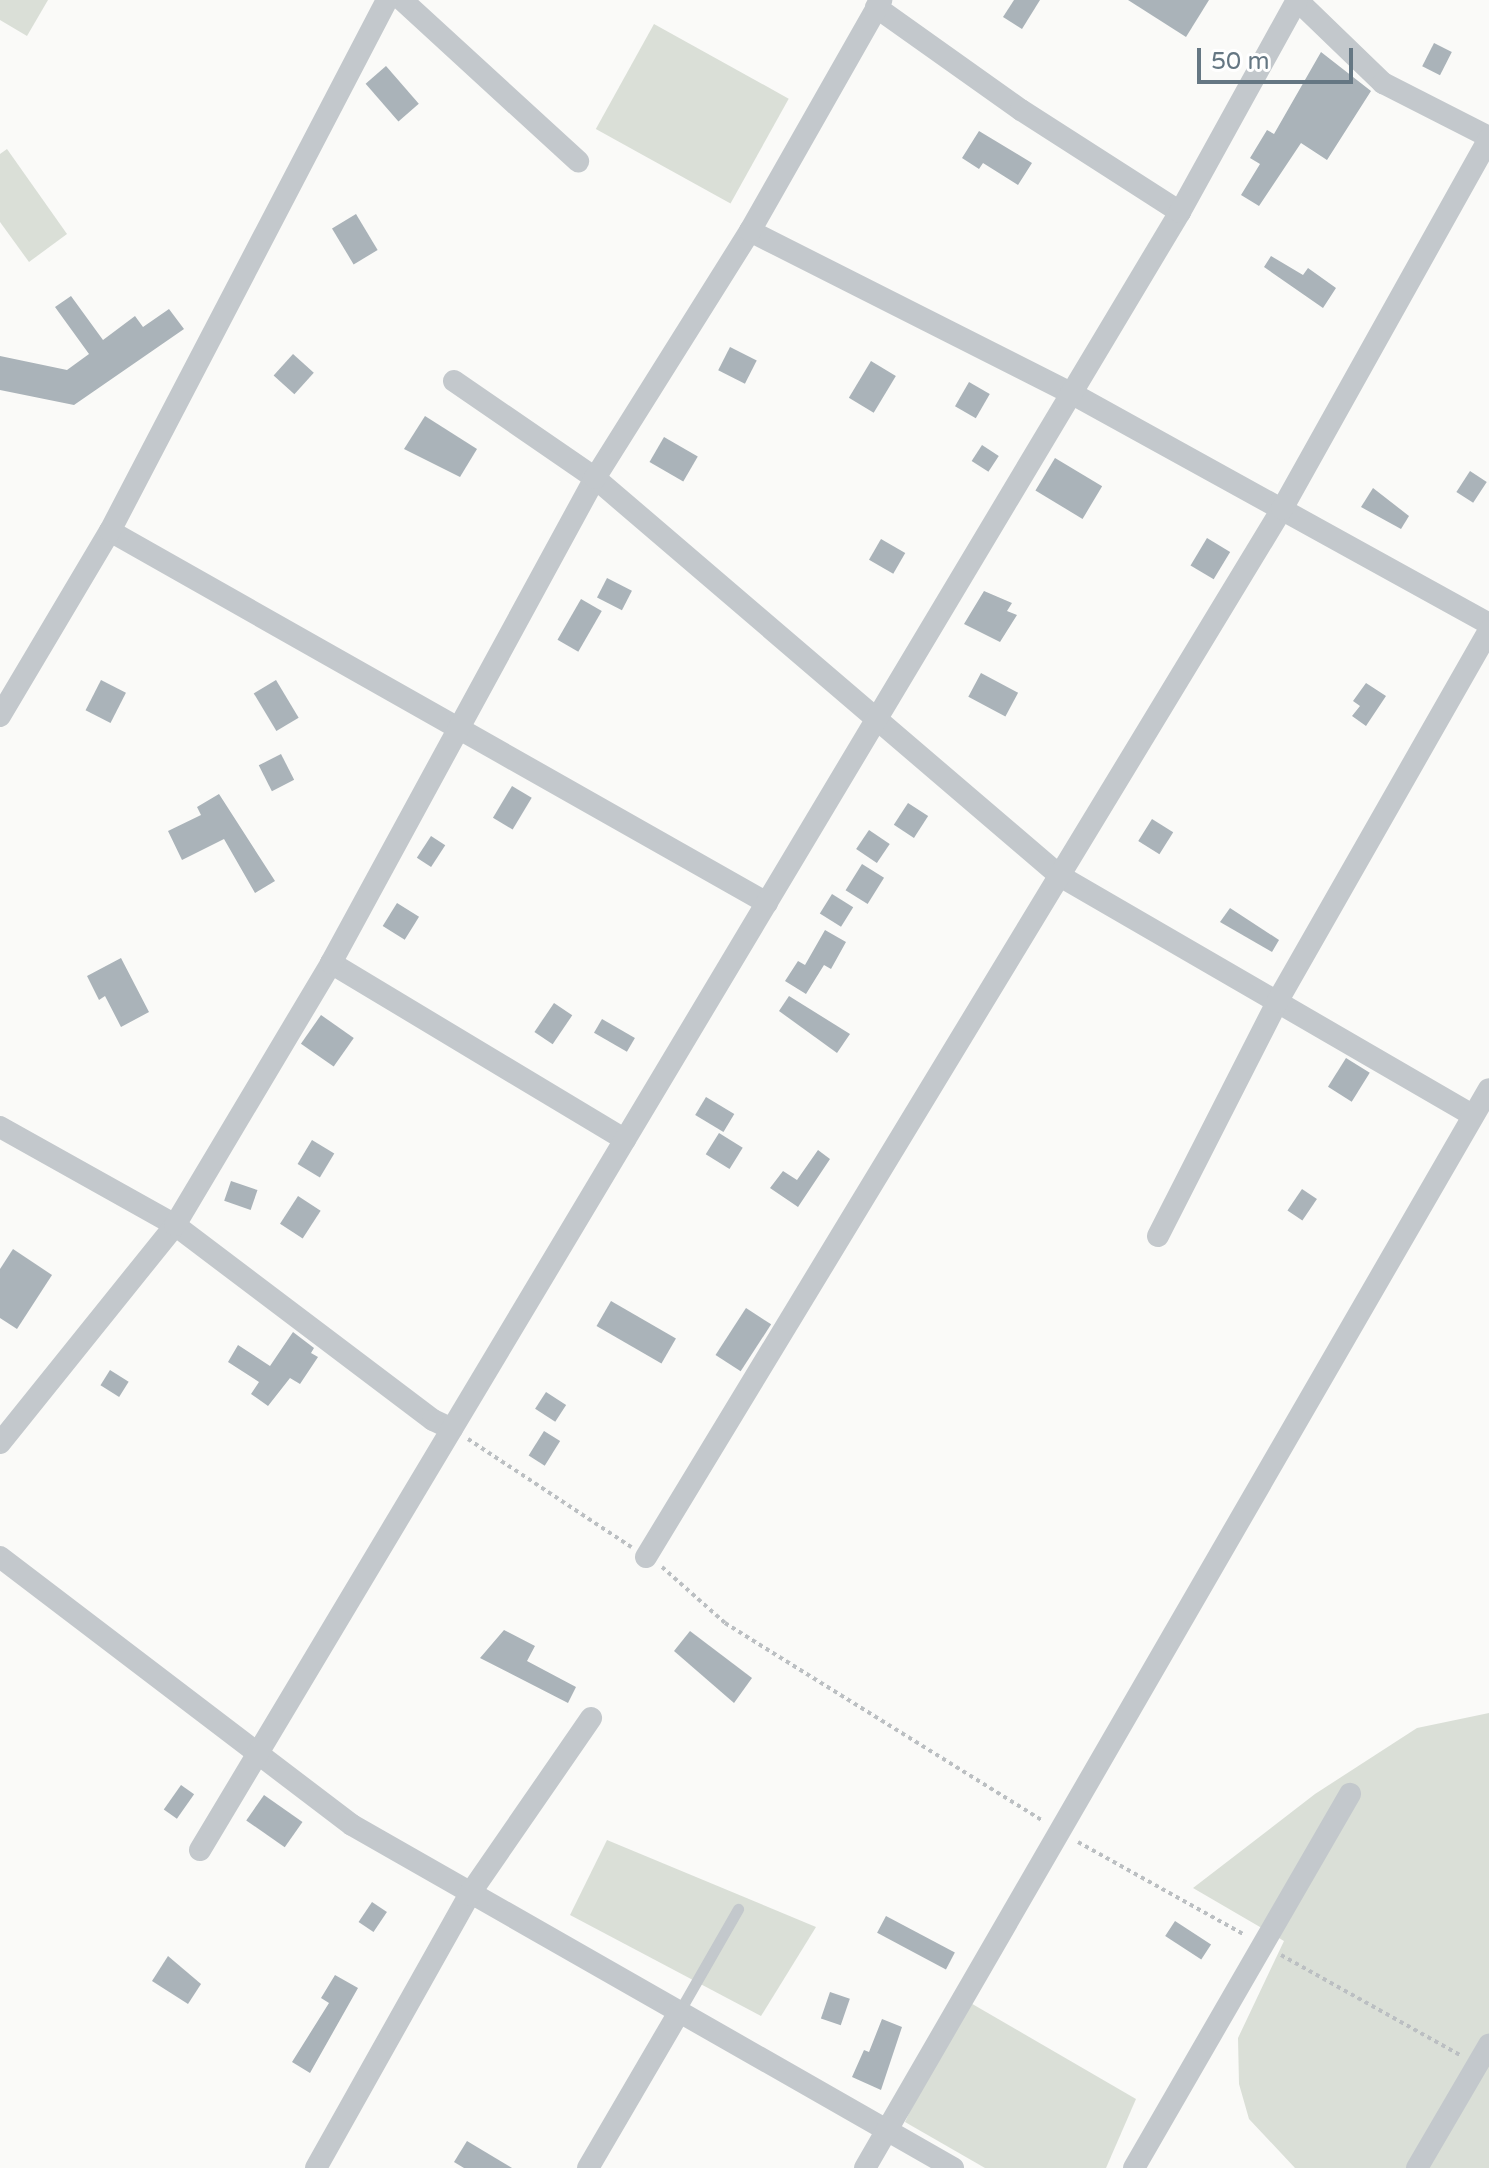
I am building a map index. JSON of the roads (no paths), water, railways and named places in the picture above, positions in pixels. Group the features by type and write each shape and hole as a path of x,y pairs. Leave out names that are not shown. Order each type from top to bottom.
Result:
{"street":[{"path":"0,716 110,531 387,0"},
{"path":"402,0 578,161"},
{"path":"200,1850 1180,212 1297,0 1383,83 1489,138 1282,509 646,1557"},
{"path":"0,1443 175,1225 331,963 595,478 750,231 878,4 1021,110 1180,212"},
{"path":"750,231 1071,393 1489,624"},
{"path":"454,381 595,478 1060,876 1473,1115"},
{"path":"110,531 767,903"},
{"path":"1158,1236 1277,1002 1489,631"},
{"path":"331,963 625,1140"},
{"path":"865,2168 1056,1829 1489,1089"},
{"path":"0,1127 175,1225 433,1420 452,1429"},
{"path":"0,1557 352,1825 469,1895 953,2168"},
{"path":"316,2168 469,1895 591,1718"},
{"path":"1134,2168 1350,1794"},
{"path":"588,2168 679,2012"},
{"path":"1417,2168 1484,2055"}],"lane":[{"path":"679,2012 738,1909"}]}
